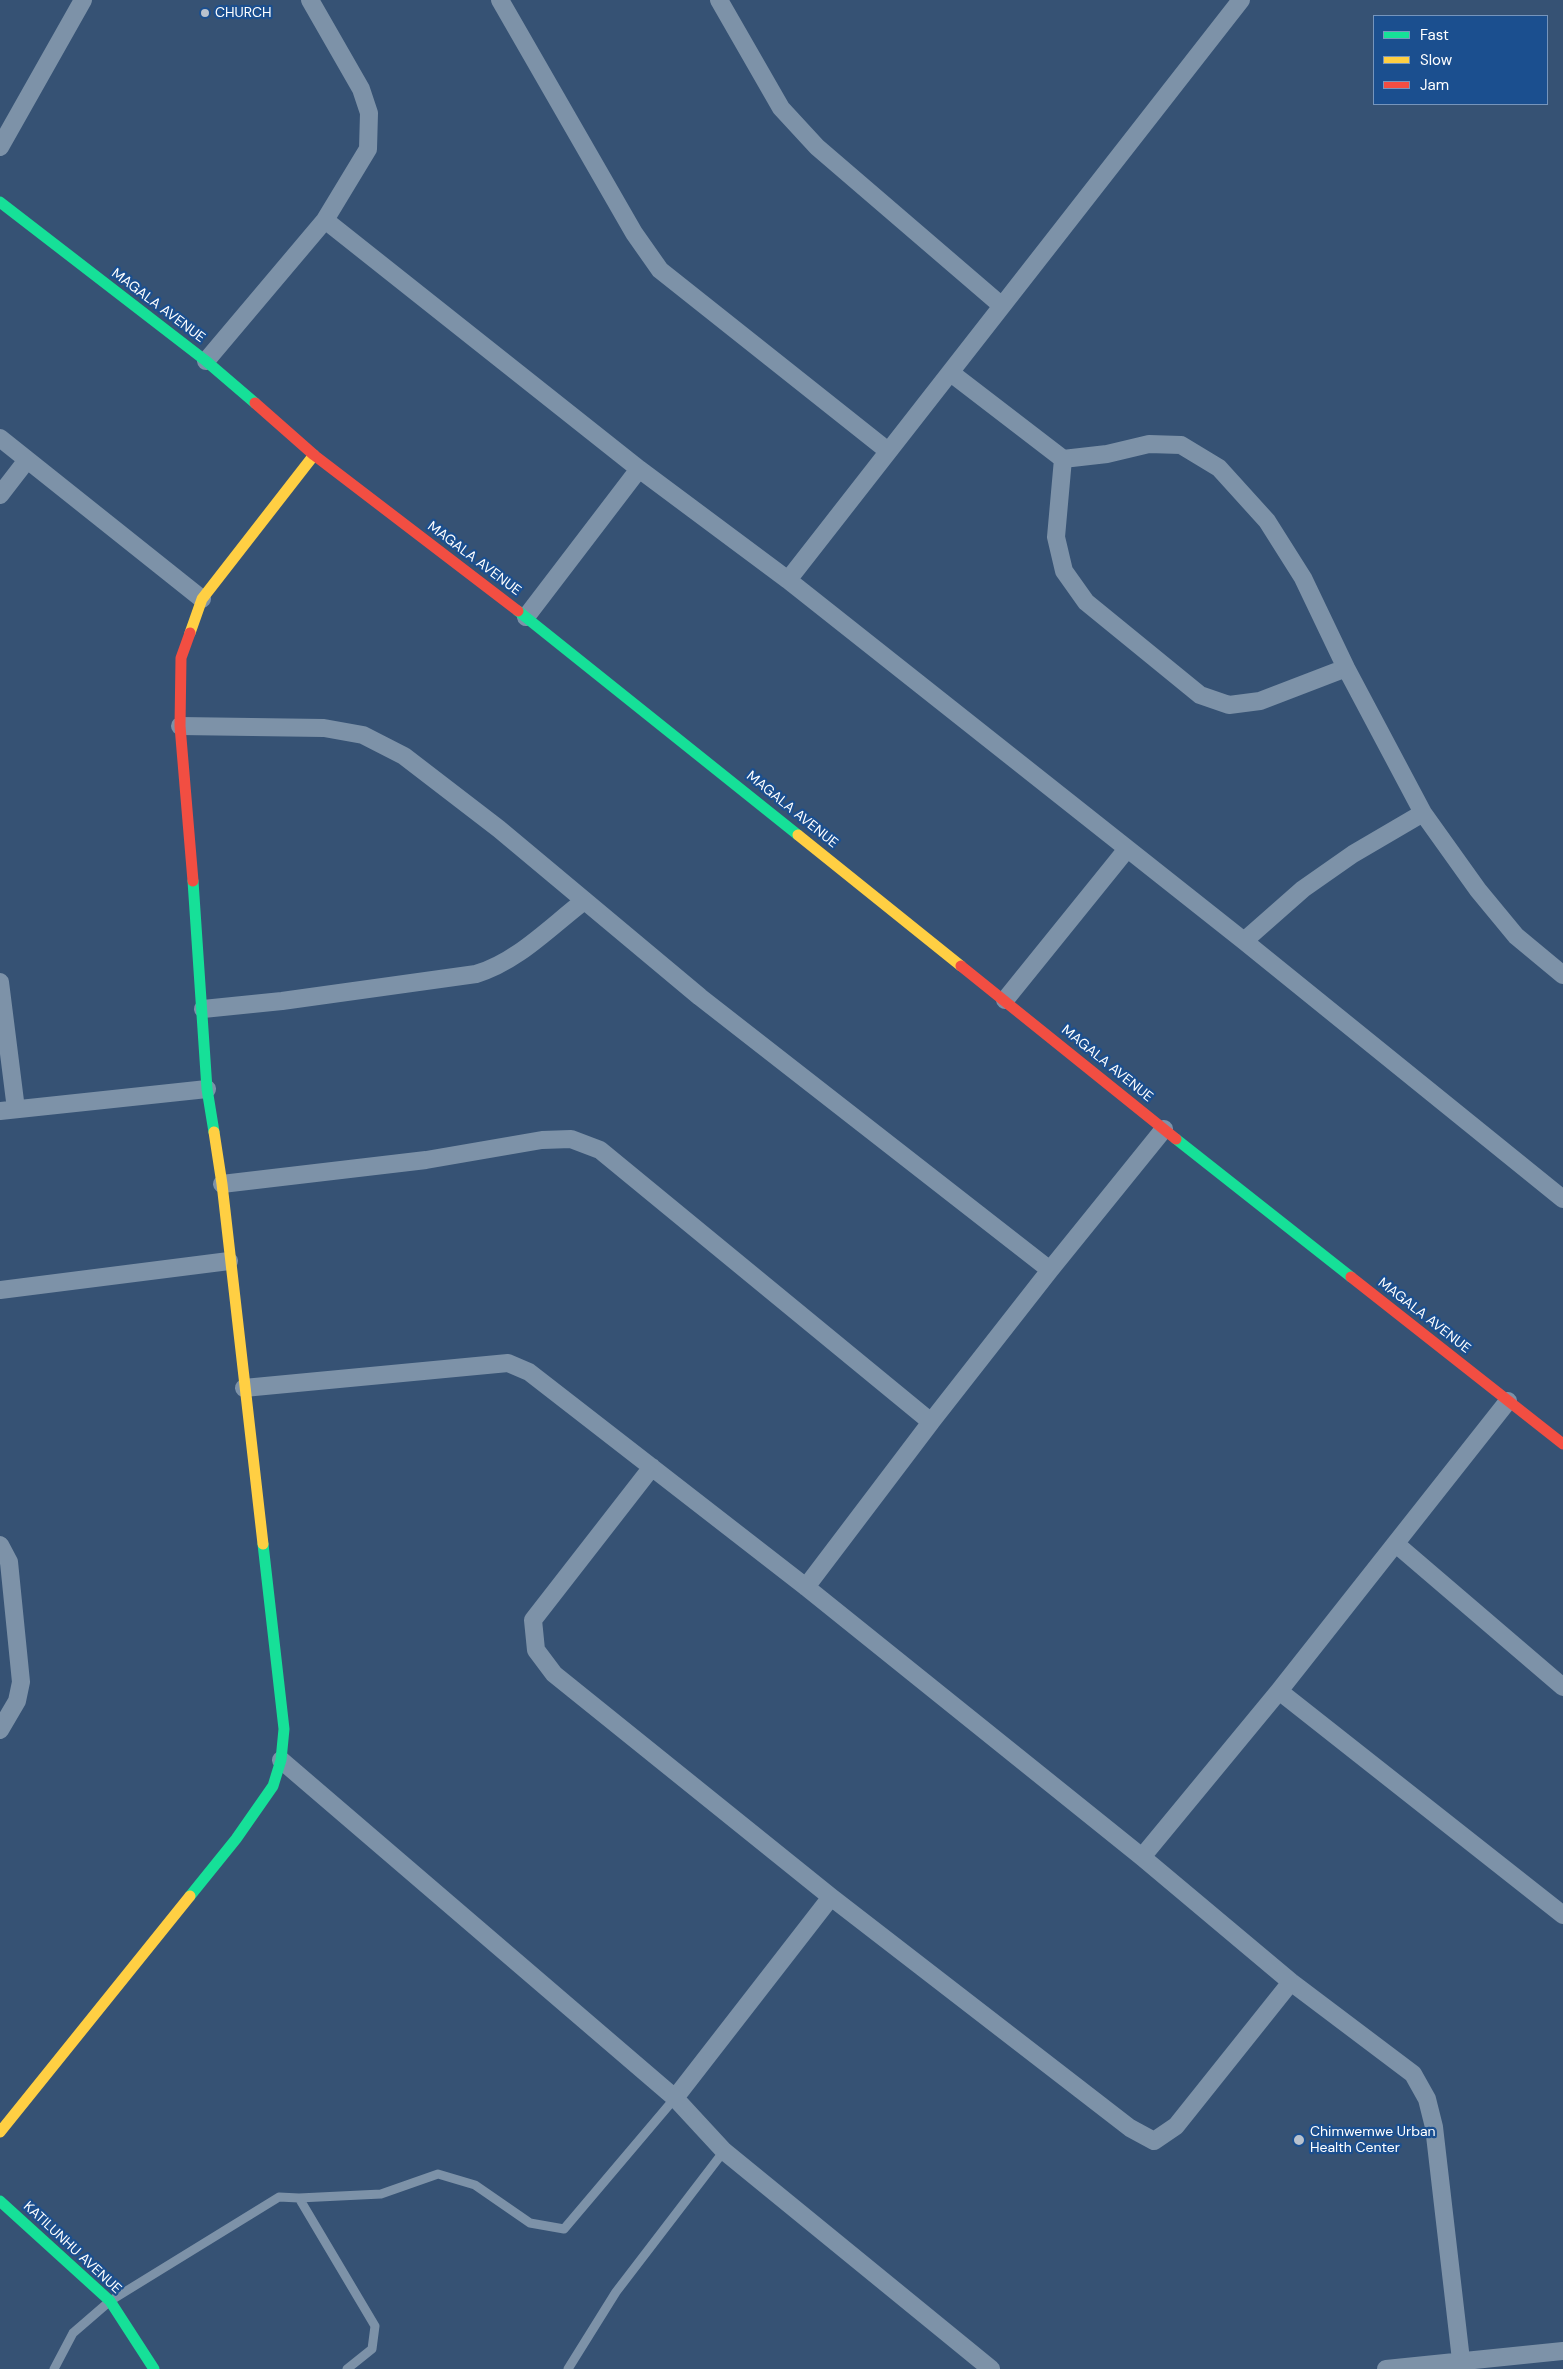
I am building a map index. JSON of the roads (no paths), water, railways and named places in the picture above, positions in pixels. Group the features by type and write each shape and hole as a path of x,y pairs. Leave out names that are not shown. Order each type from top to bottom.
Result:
{"street":[{"path":"0,146 83,0"},
{"path":"206,361 325,220 368,149 368,113 362,89 310,0"},
{"path":"500,0 634,233 660,270 888,451"},
{"path":"719,0 781,108 816,147 1002,306"},
{"path":"788,580 1241,0"},
{"name":"MAGALA AVENUE","path":"0,202 206,361 314,456 526,617 1164,1129 1563,1444"},
{"path":"325,220 639,470 788,580 1244,941 1563,1199"},
{"path":"951,373 1063,459 1107,454 1149,444 1181,445 1219,468 1266,521 1303,578 1346,668 1423,813 1478,890 1516,936 1563,975"},
{"path":"0,438 202,599"},
{"path":"0,2132 236,1839 273,1786 282,1760 284,1729 229,1261 222,1184 207,1089 203,1009 180,726 181,658 202,599 314,456"},
{"path":"1063,459 1056,537 1064,571 1086,602 1200,695 1229,705 1260,700 1346,668"},
{"path":"0,495 27,460"},
{"path":"526,617 639,470"},
{"path":"180,726 324,728 363,735 404,756 499,829 700,997 1050,1270"},
{"path":"1244,941 1303,889 1353,854 1423,813"},
{"path":"1005,1000 1127,849"},
{"path":"203,1009 476,974 494,969 509,960 584,901"},
{"path":"0,982 8,1110 207,1089"},
{"path":"806,1587 931,1422 1164,1129"},
{"path":"222,1184 426,1160 542,1140 571,1139 600,1150 931,1422"},
{"path":"0,1290 229,1261"},
{"path":"244,1388 508,1363 529,1372 806,1587 1142,1858 1292,1982 1413,2074 1427,2099 1434,2127 1461,2360"},
{"path":"1142,1858 1279,1691 1508,1401"},
{"path":"652,1467 532,1620 536,1650 554,1674 831,1897 1130,2128 1154,2141 1176,2126 1292,1982"},
{"path":"1396,1544 1563,1687"},
{"path":"0,1545 9,1562 21,1682 17,1702 0,1730"},
{"path":"1279,1691 1563,1915"},
{"path":"282,1760 675,2098 724,2151 991,2369"},
{"path":"675,2098 831,1897"},
{"name":"KATILUNHU AVENUE","path":"0,2201 110,2301 154,2369"},
{"path":"1386,2369 1563,2350"}],"lane":[{"path":"54,2369 74,2333 110,2301 279,2197 299,2198 381,2194 438,2174 475,2186 530,2223 564,2229 675,2098"},
{"path":"568,2369 616,2292 724,2151"},
{"path":"299,2198 376,2326 372,2349 346,2369"}],"place":[{"name":"CHURCH","path":"205,13"},
{"name":"Chimwemwe Urban Health Center","path":"1299,2140"}]}
